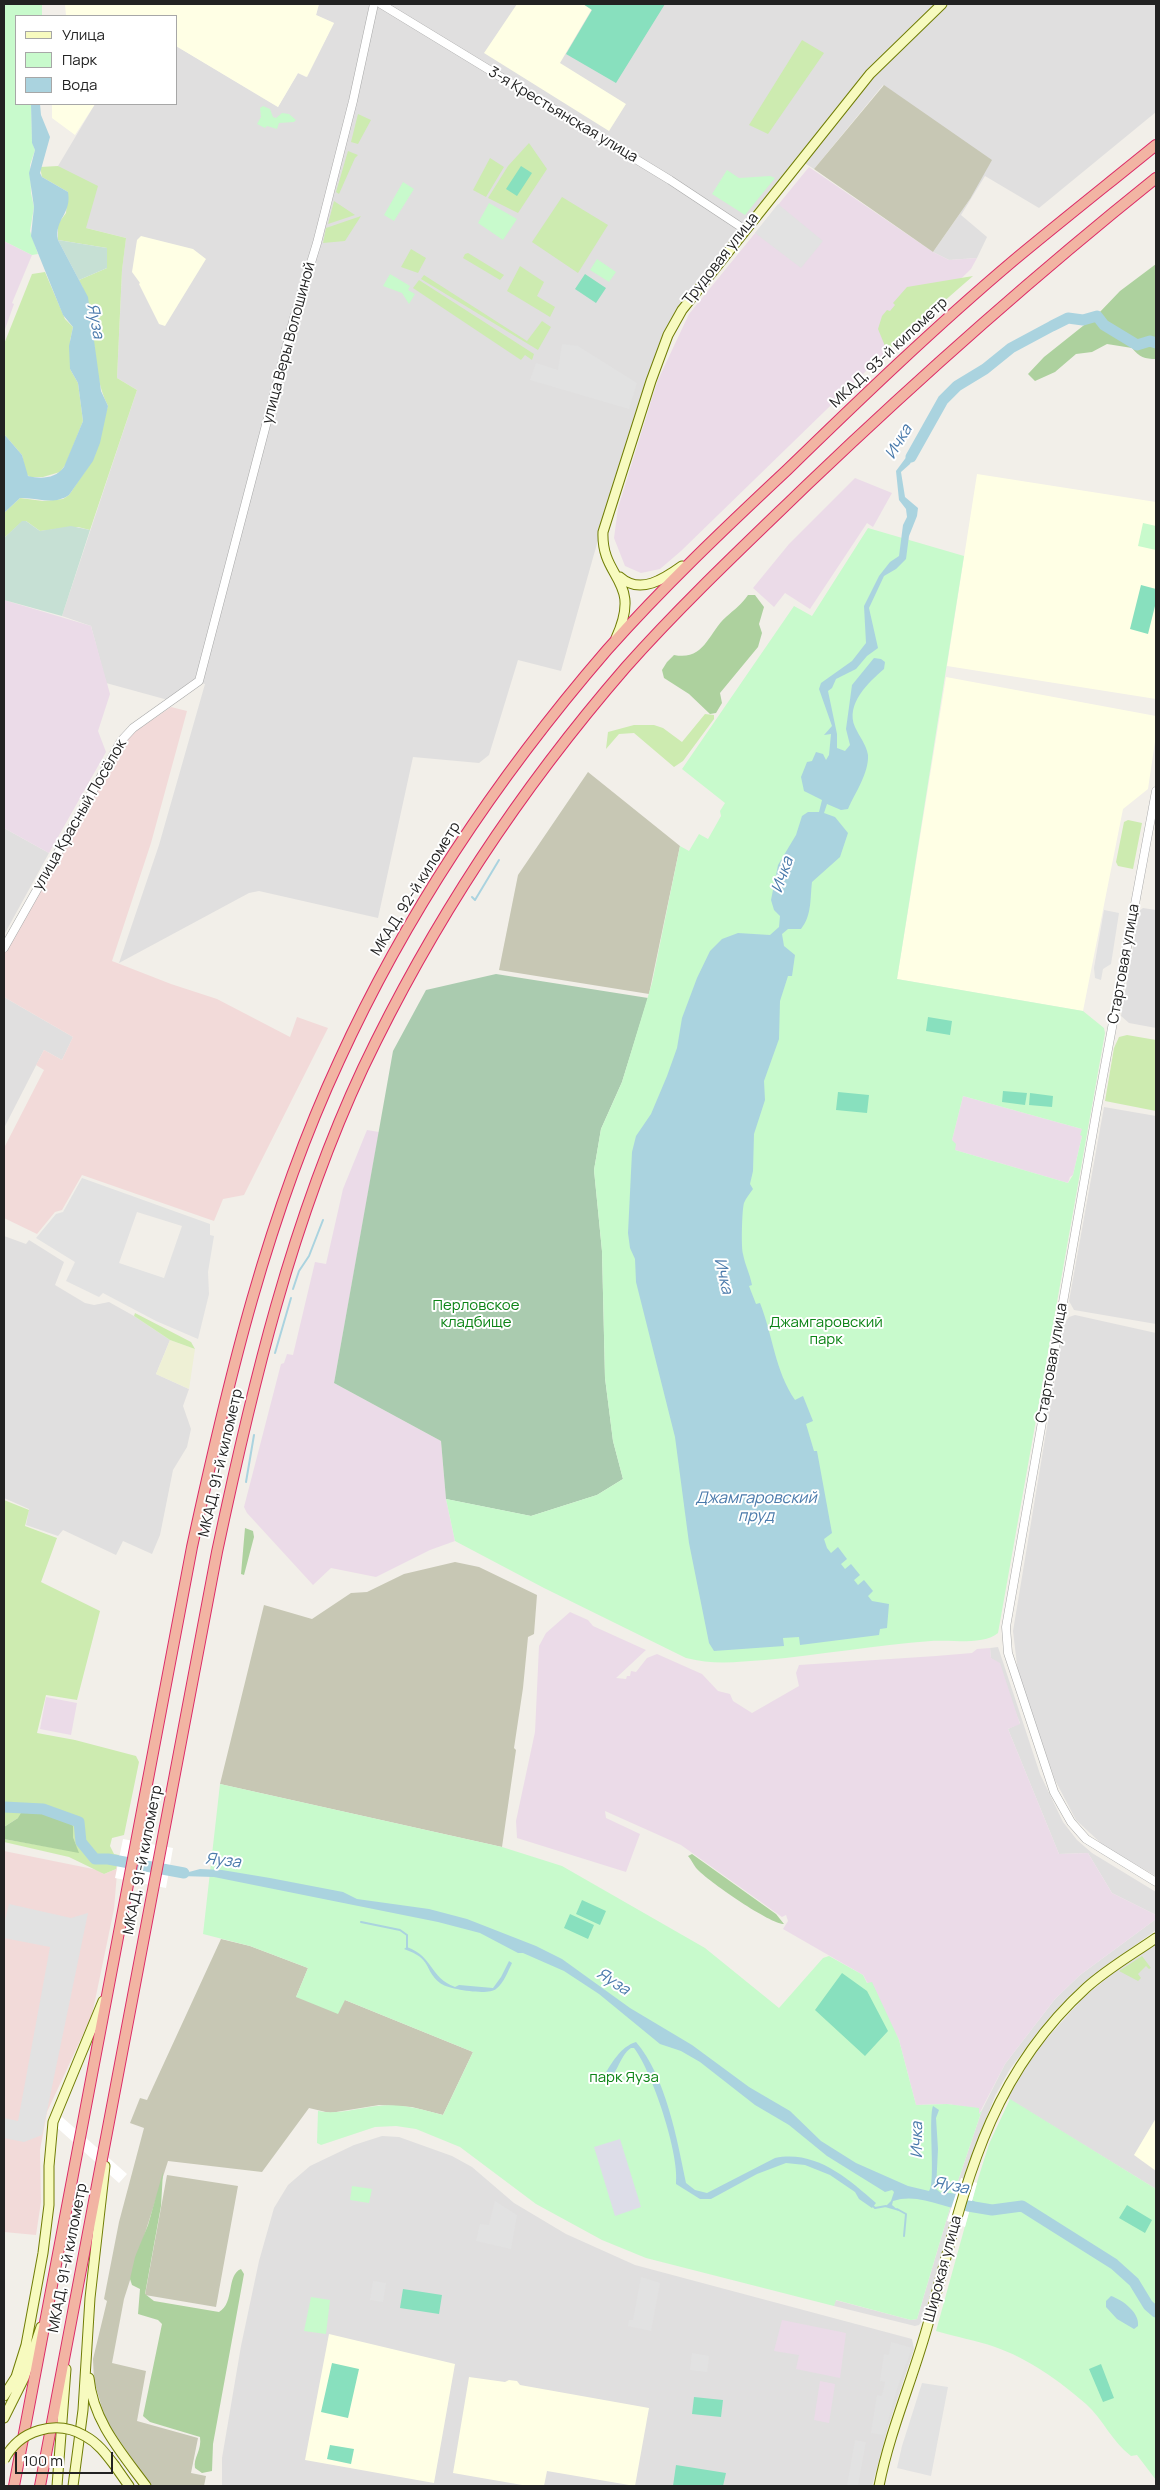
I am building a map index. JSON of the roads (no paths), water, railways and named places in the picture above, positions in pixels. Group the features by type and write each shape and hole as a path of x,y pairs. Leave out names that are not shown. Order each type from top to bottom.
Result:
{"highway":[{"name":"МКАД, 93-й километр","path":"656,597 824,434 952,315 1012,262 1156,146"},
{"name":"МКАД, 91-й километр","path":"40,2486 217,1552 245,1420 269,1327 294,1244 327,1151 362,1071 402,990 442,918 488,847 563,743 628,665 674,615 909,387 1059,257 1156,178"},
{"name":"МКАД, 92-й километр","path":"270,1236 304,1142 339,1060 380,978 421,905 467,833 520,758 609,648 656,597"},
{"name":"МКАД, 91-й километр","path":"14,2486 192,1547 217,1430 244,1320 270,1236"}],"main road":[{"name":"Трудовая улица","path":"609,648 622,624 626,605 622,586 604,550 606,521 663,348 682,310 744,229 870,74 942,4"},
{"path":"614,571 626,582 633,584 656,583 704,550"},
{"name":"Широкая улица","path":"879,2486 892,2432 928,2325 955,2223 988,2123 1012,2076 1028,2052 1086,1987 1156,1938"},
{"path":"5,2416 26,2345 45,2240 53,2122 108,1988"},
{"path":"73,2486 83,2410 90,2298 110,2114"},
{"path":"5,2416 24,2378 48,2305"},
{"path":"57,2486 69,2334"},
{"path":"88,2350 89,2378 94,2407 112,2440 146,2486"},
{"path":"4,2396 16,2377"},
{"path":"4,2460 12,2448 30,2434 42,2429 64,2428 76,2431 91,2440 104,2452 130,2486"}],"street":[{"name":"улица Веры Волошиной","path":"199,680 294,318 317,244 353,101 374,4"},
{"name":"3-я Крестьянская улица","path":"380,4 670,180 744,229"},
{"name":"улица Красный Посёлок","path":"4,948 121,741 133,728 199,680"},
{"name":"Стартовая улица","path":"1156,791 1098,1103 1006,1627 1008,1653 1062,1807 1077,1831 1086,1839 1156,1882"}],"water":[{"path":"31,105 40,105 41,115 50,137 40,173 42,177 68,192 68,206 58,227 58,240 88,297 101,391 108,406 100,443 93,461 69,495 51,501 20,498 4,513 4,434 22,455 28,476 48,477 56,474 64,467 83,421 78,383 70,369 69,346 73,327 63,315 31,236 34,207 29,173 35,150 32,143"},
{"name":"Джамгаровский пруд","path":"916,444 919,446 910,464 901,472 905,497 918,508 909,536 906,559 896,569 884,576 869,608 878,648 867,656 856,669 836,679 832,688 828,691 837,734 837,748 845,751 850,745 846,729 852,685 874,658 885,662 884,669 860,694 853,710 855,727 868,755 864,776 848,809 841,810 827,804 824,813 835,817 848,833 840,857 812,882 811,901 805,924 801,929 788,929 782,934 784,946 795,955 792,976 788,976 780,1001 779,1039 764,1081 765,1100 754,1134 753,1171 750,1184 753,1189 744,1203 742,1228 743,1254 752,1285 749,1286 756,1304 760,1303 788,1389 795,1400 803,1396 813,1421 806,1424 814,1451 817,1451 832,1533 824,1539 827,1548 831,1553 838,1547 847,1559 841,1564 845,1569 851,1564 860,1575 854,1580 858,1585 864,1580 873,1591 868,1596 872,1601 889,1604 887,1628 880,1629 879,1635 800,1645 799,1637 783,1638 784,1646 714,1651 709,1643 689,1543 675,1437 636,1282 635,1259 630,1248 628,1233 632,1152 636,1136 651,1114 667,1076 677,1048 682,1018 697,978 710,951 722,939 738,933 770,935 779,927 780,916 774,910 771,900 778,865 796,835 802,816 808,812 819,812 822,800 804,791 801,777 807,762 812,761 816,752 823,754 826,760 829,755 831,734 824,735 832,726 819,689 821,683 852,661 866,643 864,606 879,576 890,562 899,556 903,525 907,517 906,509 899,500 896,471"},
{"path":"171,1866 189,1872 200,1869 222,1870 270,1878 343,1892 357,1899 429,1909 467,1919 536,1946 562,1959 630,2008 692,2045 749,2087 790,2111 821,2141 856,2163 908,2186 929,2191 932,2177 931,2124 933,2106 939,2110 936,2118 938,2149 936,2189 941,2193 964,2196 983,2209 973,2211 962,2210 916,2199 893,2201 892,2205 899,2211 885,2207 891,2201 894,2192 892,2190 885,2192 827,2156 789,2125 755,2105 700,2062 681,2051 660,2044 599,1994 564,1971 523,1953 518,1953 480,1933 438,1922 214,1877 181,1876 169,1873"},
{"path":"407,1947 422,1956 440,1978 455,1987 459,1985 493,1988 509,1961 512,1963 504,1980 496,1989 485,1992 468,1991 440,1983 431,1973 424,1960 404,1949"},
{"path":"636,2042 646,2056 663,2090 674,2128 686,2183 695,2190 707,2193 775,2158 804,2158 830,2168 854,2184 876,2203 872,2208 859,2199 855,2192 830,2175 805,2165 786,2163 757,2174 711,2199 700,2199 676,2184 674,2154 663,2114 649,2075 634,2048 631,2048 623,2056 612,2077 603,2084 603,2077 617,2056 630,2044"},
{"path":"1111,2296 1121,2301 1134,2312 1138,2326 1134,2329 1117,2319 1106,2307 1106,2301"}],"waterway":[{"name":"Ичка","path":"911,457 943,400 957,386 985,369 1011,348 1068,318 1083,320 1097,316 1104,325 1137,345 1150,341 1156,343"},
{"path":"472,897 475,900 499,860"},
{"path":"293,1289 299,1271 309,1256 323,1220"},
{"path":"275,1353 291,1298"},
{"path":"246,1482 254,1435"},
{"name":"Яуза","path":"4,1807 43,1809 79,1822 81,1842 95,1859 108,1859 184,1873"},
{"path":"361,1922 400,1930 407,1935 407,1948"},
{"path":"872,2205 875,2208 886,2206"},
{"name":"Яуза","path":"968,2206 992,2210 1022,2206 1114,2264 1134,2282 1148,2305 1156,2312"},
{"path":"897,2209 906,2214 904,2236"}],"park label":[{"name":"Перловское кладбище","path":"476,1314"},
{"name":"Джамгаровский парк","path":"826,1332"},
{"name":"парк Яуза","path":"624,2078"}]}
